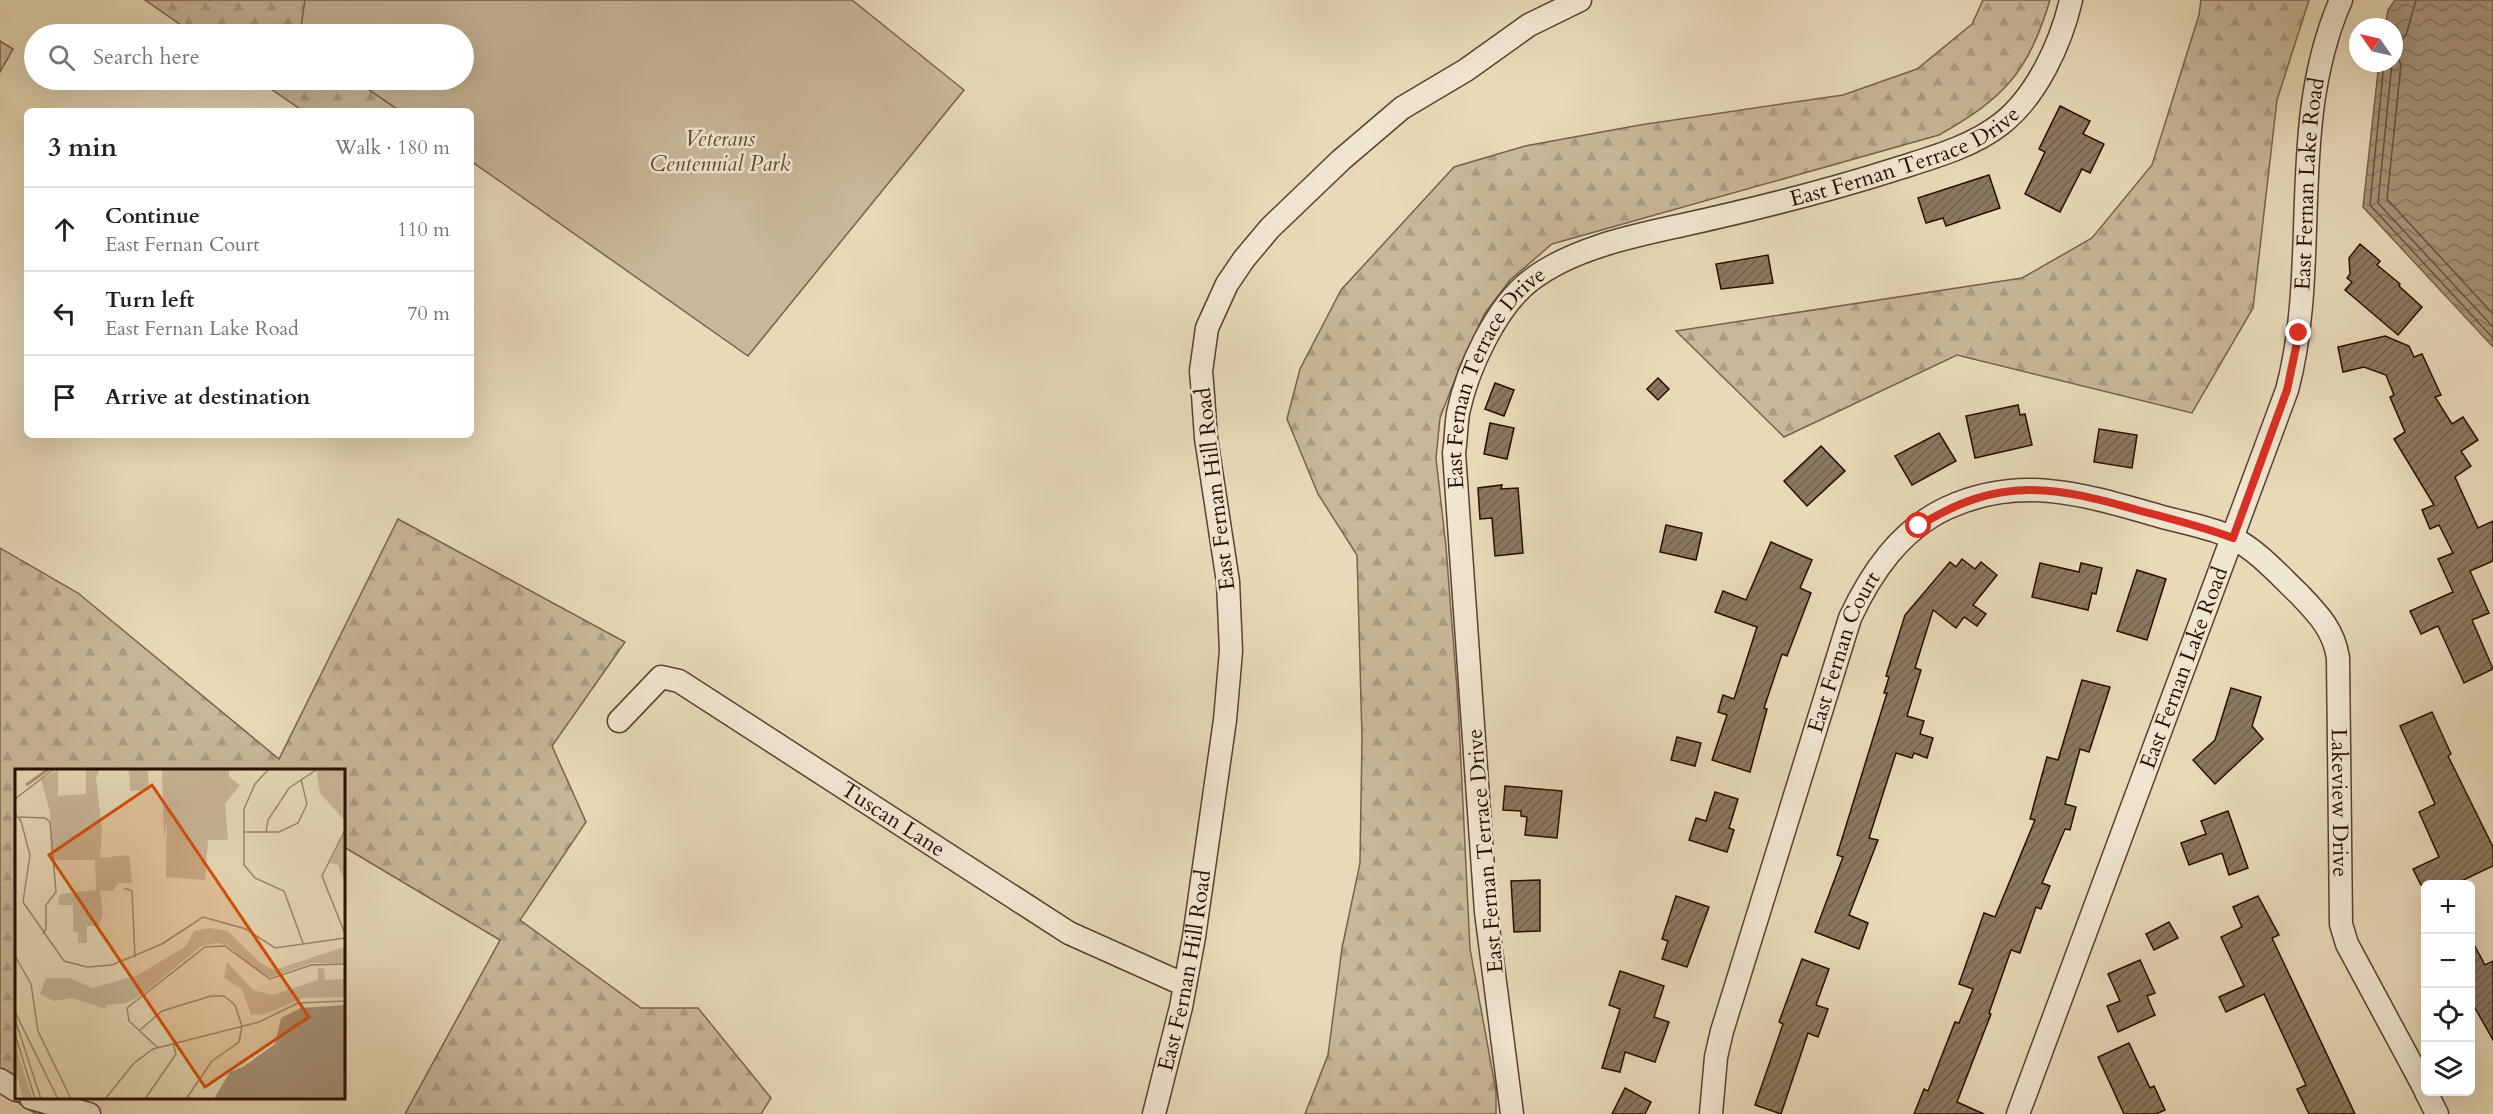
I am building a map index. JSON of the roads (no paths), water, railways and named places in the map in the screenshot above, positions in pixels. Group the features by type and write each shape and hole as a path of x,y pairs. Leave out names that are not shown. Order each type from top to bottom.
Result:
{"street":[{"name":"East Fernan Hill Road","path":"1154,1114 1185,985 1225,720 1230,651 1228,582 1206,438 1202,379 1203,344 1211,320 1227,284 1244,259 1270,228 1341,160 1402,108 1466,70 1529,25 1580,0"},
{"name":"East Fernan Terrace Drive","path":"1512,1114 1486,912 1454,453 1458,413 1466,386 1493,326 1512,298 1530,280 1553,266 1596,248 1650,232 1831,190 1941,155 1983,136 2003,123 2023,102 2042,74 2060,35 2072,0"},
{"name":"East Fernan Lake Road","path":"2018,1114 2287,390 2299,333 2306,169 2311,117 2324,51 2341,0"},
{"name":"East Fernan Court","path":"1711,1114 1716,1057 1722,1031 1850,618 1862,593 1891,550 1910,533 1946,509 1980,496 2015,490 2041,489 2080,494 2233,538"},
{"name":"Lakeview Drive","path":"2233,538 2280,575 2323,620 2336,641 2340,924 2347,944 2421,1082"},
{"name":"Tuscan Lane","path":"619,722 661,677 679,681 1069,933 1185,985"},
{"path":"0,1080 15,1089"},
{"name":"Lakeview Drive","path":"2428,1096 2437,1114"},
{"path":"35,1099 89,1114"}],"water":[{"path":"2395,0 2493,0 2493,347 2363,207 2378,72 2403,72 2403,18 2387,18 2388,10"}],"park label":[{"name":"Veterans Centennial Park","path":"720,152"}]}
